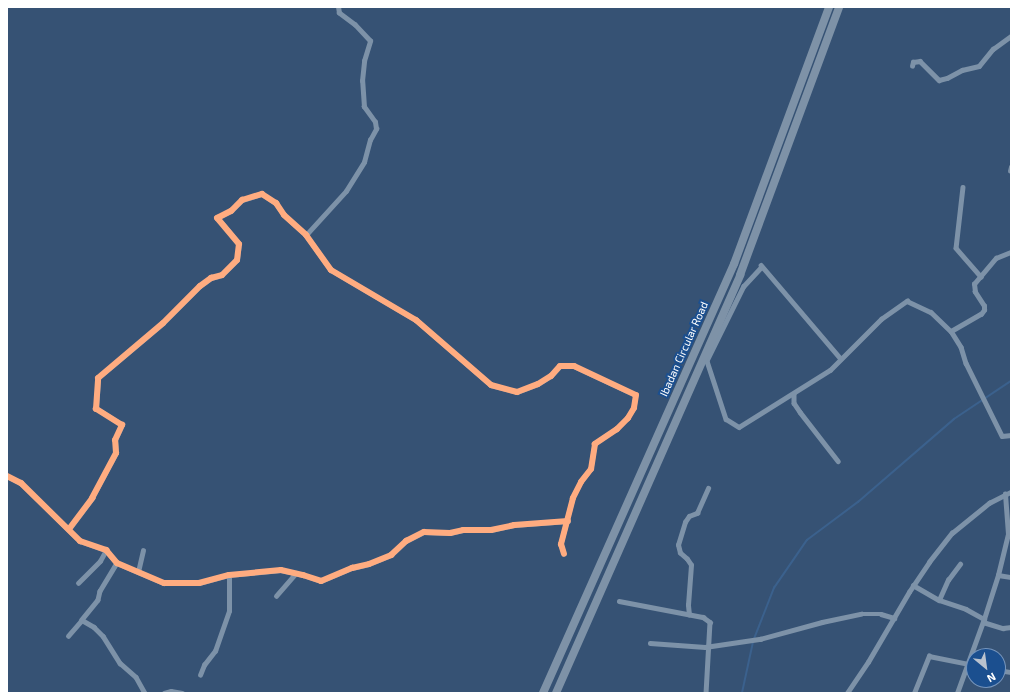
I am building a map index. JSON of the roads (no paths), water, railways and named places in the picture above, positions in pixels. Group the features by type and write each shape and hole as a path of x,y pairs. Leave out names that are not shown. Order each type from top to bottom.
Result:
{"highway":[{"name":"Ibadan Circular Road","path":"543,693 734,264 828,7"},
{"name":"Ibadan Circular Road","path":"556,693 740,275 839,7"}],"street":[{"path":"306,235 346,191 364,162 370,140 376,129 375,122 364,107 362,81 364,60 370,41 355,25 339,13 338,7"},
{"path":"912,66 913,62 920,61 939,80 947,78 962,70 979,66 993,49 1011,36"},
{"path":"963,187 956,248 981,277"},
{"path":"70,529 92,498 116,453 115,440 122,425 96,409 98,378 163,323 200,286 211,278 222,275 237,260 239,244 217,218 231,211 242,200 262,194 276,203 284,215 306,235 331,270 416,320 491,385 517,392 538,384 551,376 560,366 574,366 636,395 634,408 628,418 617,430 595,444 591,469 581,482 573,498 568,522 560,544 564,554"},
{"path":"951,331 984,310 984,306 974,288 974,284 996,258 1011,252"},
{"path":"841,359 761,266 744,286 707,361 726,419 739,427 794,394 830,370 841,359 881,319 907,301 931,312 951,331 961,347 966,363 1002,436 1011,435"},
{"path":"794,394 794,403 838,462"},
{"path":"7,476 21,483 70,529 80,541 106,550 117,563 164,583 199,583 230,574 281,570 320,582 352,568 369,564 390,555 406,542 424,532 450,533 463,530 490,530 514,525 568,522"},
{"path":"689,615 688,605 691,565 680,553 678,545 685,522 689,516 697,513 708,488"},
{"path":"847,693 868,662 913,585 952,533 989,503 1011,492"},
{"path":"973,648 984,621 1008,534 1005,494"},
{"path":"78,583 100,561 106,550"},
{"path":"138,572 142,551"},
{"path":"68,636 98,600 100,591 117,563"},
{"path":"939,600 948,580 960,564"},
{"path":"200,674 204,665 215,651 229,611 230,574"},
{"path":"276,596 296,574"},
{"path":"998,574 1011,577"},
{"path":"913,585 939,600 966,609 984,621 1003,628 1011,627"},
{"path":"619,601 703,617 710,622 706,693"},
{"path":"650,643 709,647 748,641 822,622 861,614 881,614 894,618"},
{"path":"82,620 104,636 120,663 136,677 145,693"},
{"path":"914,693 930,656 966,664"},
{"path":"957,693 966,667"},
{"path":"164,693 171,691 182,693"}],"waterway":[{"path":"754,639 774,588 807,540 858,502 954,419 1011,381"},
{"path":"742,693 753,642"}]}
